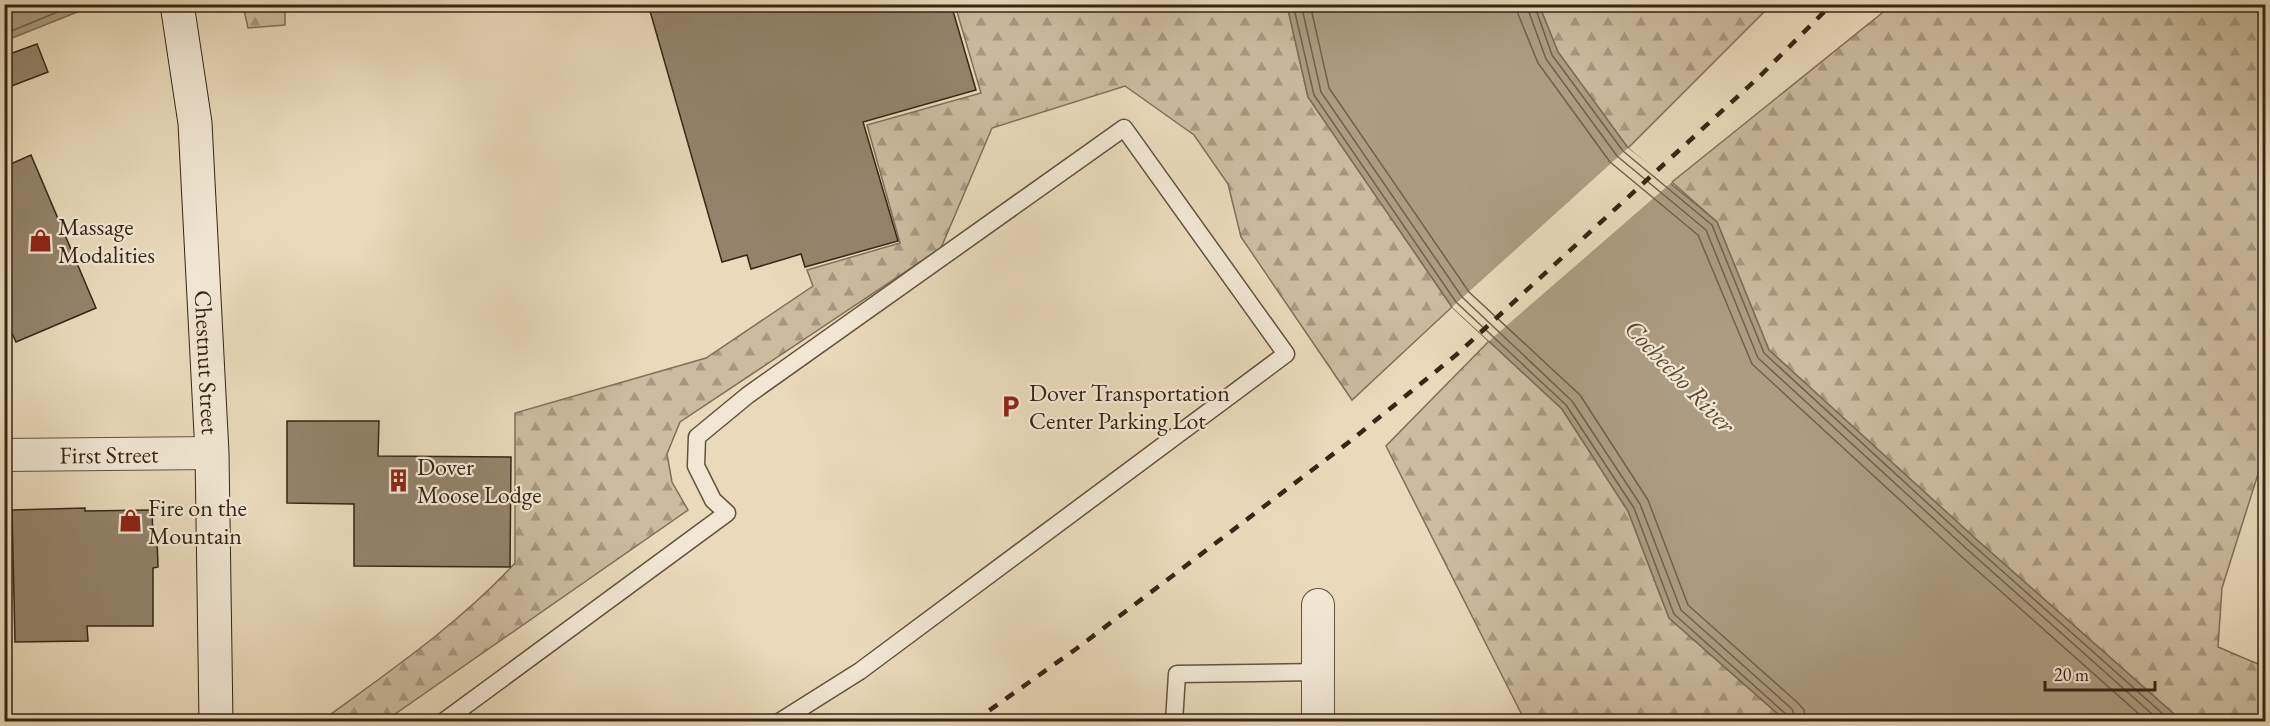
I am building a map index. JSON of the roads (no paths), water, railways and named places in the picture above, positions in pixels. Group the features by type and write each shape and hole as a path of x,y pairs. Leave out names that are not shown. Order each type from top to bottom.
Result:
{"street":[{"name":"Chestnut Street","path":"178,9 195,123 212,453 216,722"},
{"name":"First Street","path":"4,455 212,453"},
{"path":"1318,605 1318,722"}],"lane":[{"path":"443,722 727,513 713,500 696,466 697,437 748,395 1124,128 1286,354 860,671 779,722"},
{"path":"1174,722 1177,674 1319,672"}],"water":[{"path":"5,4 95,4 95,5 5,41"},
{"name":"Cochecho River","path":"1287,5 1539,5 1558,52 1628,148 1717,222 1769,350 1977,540 2182,721 1786,721 1669,618 1628,511 1562,409 1452,307 1308,97"}],"railway":[{"path":"973,722 1076,649 1349,442 1456,355 1759,77 1832,4"}],"place":[{"name":"Massage Modalities","path":"40,240"},
{"name":"Dover Transportation Center Parking Lot","path":"1011,406"},
{"name":"Dover Moose Lodge","path":"399,480"},
{"name":"Fire on the Mountain","path":"130,521"}]}
